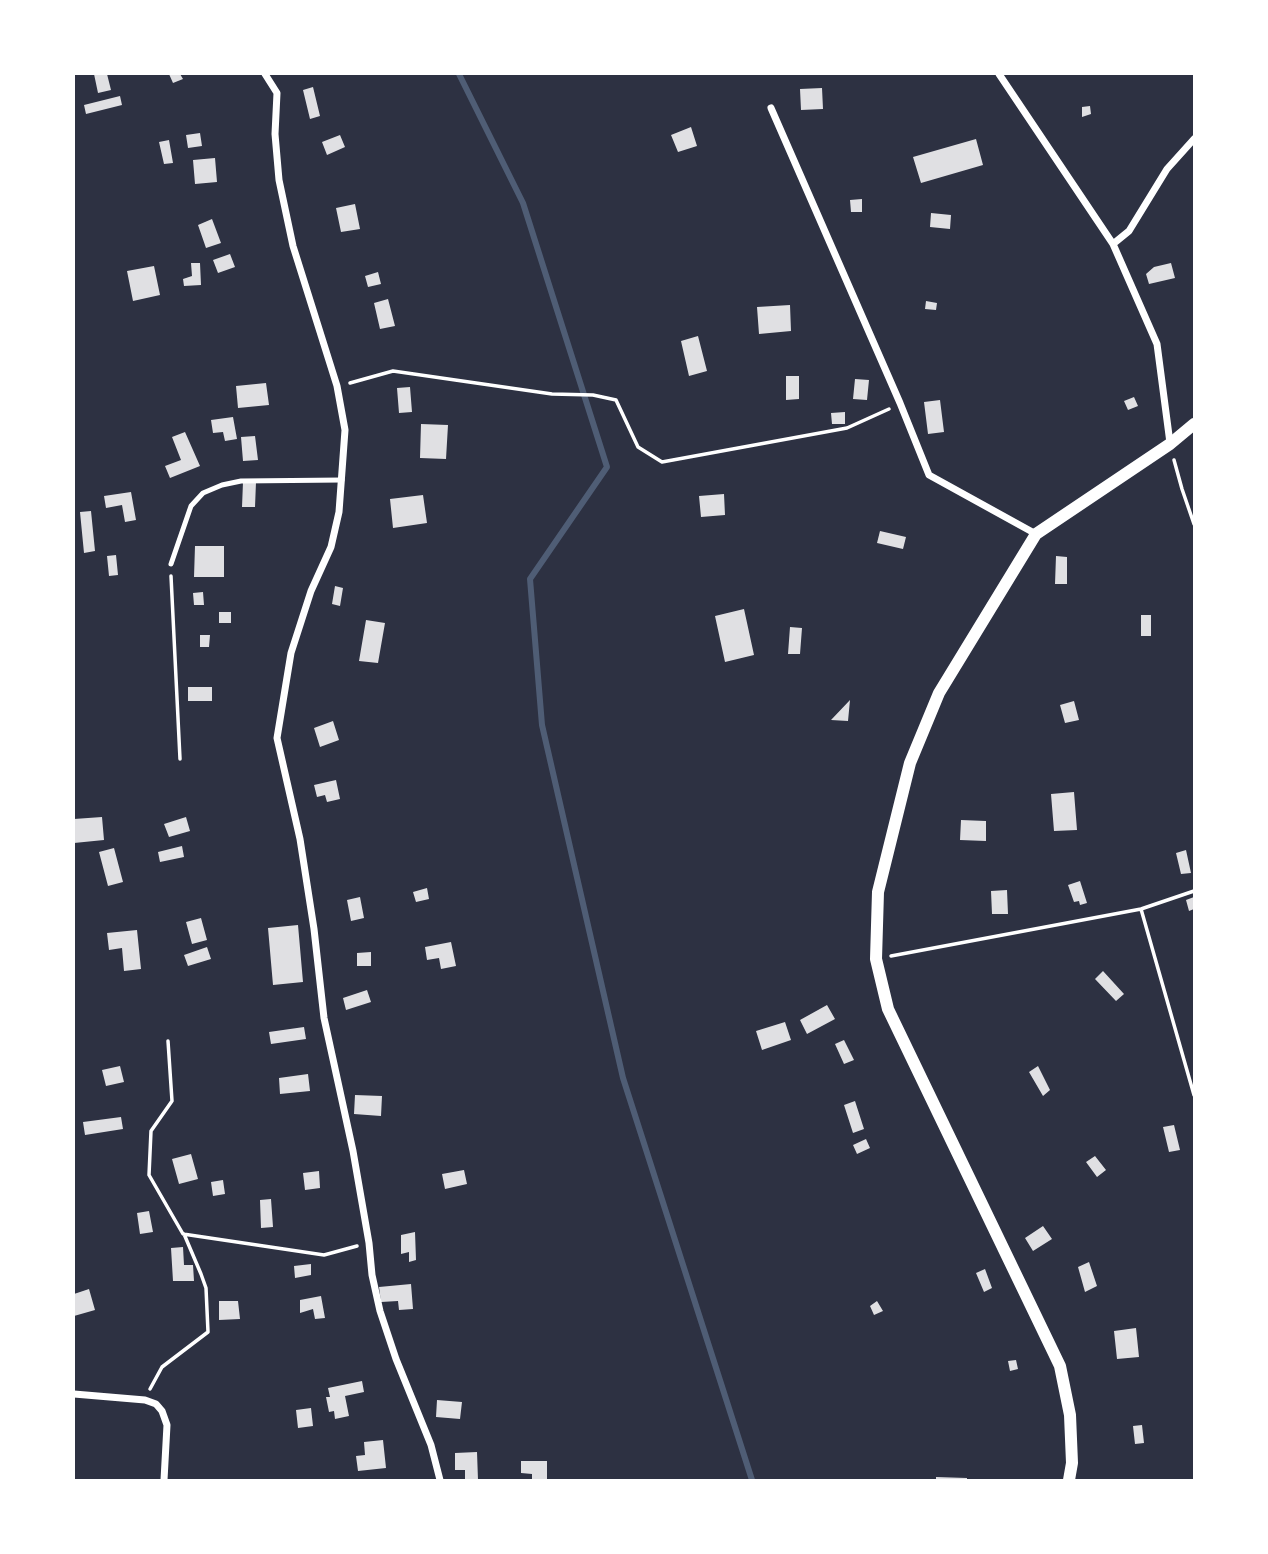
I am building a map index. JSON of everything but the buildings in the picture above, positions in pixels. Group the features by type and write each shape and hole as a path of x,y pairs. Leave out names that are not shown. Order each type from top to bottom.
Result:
{"street":[{"path":"265,74 277,93 275,134 279,180 293,246 337,386 345,430 339,512 331,547 311,591 291,653 277,738 300,839 324,1018 353,1151 372,1275 380,1311 396,1359 431,1445 439,1480"},
{"path":"999,74 1113,244 1157,344 1170,444"},
{"path":"771,108 929,475 1036,534"},
{"path":"1113,244 1129,231 1167,169 1195,139"},
{"path":"1069,1480 1072,1463 1070,1415 1060,1366 888,1009 876,959 878,892 910,763 939,693 1036,534 1170,444 1195,424"},
{"path":"74,1394 145,1400 156,1404 167,1425 164,1480"}],"lane":[{"path":"171,564 191,506 203,493 241,481 342,480"}],"path":[{"path":"337,386 393,371 552,394 593,395 616,400 638,447 662,462 847,428 900,403"},
{"path":"1170,444 1195,524"},
{"path":"171,564 180,759"},
{"path":"876,959 1141,909 1195,891"},
{"path":"1141,909 1195,1095"},
{"path":"145,1400 162,1367 208,1332 206,1288 201,1274 183,1234 149,1175 151,1131 172,1101 168,1041"},
{"path":"183,1234 324,1255 369,1243"}],"waterway":[{"path":"459,74 523,203 607,467 530,579 542,725 623,1078 752,1480"}]}
